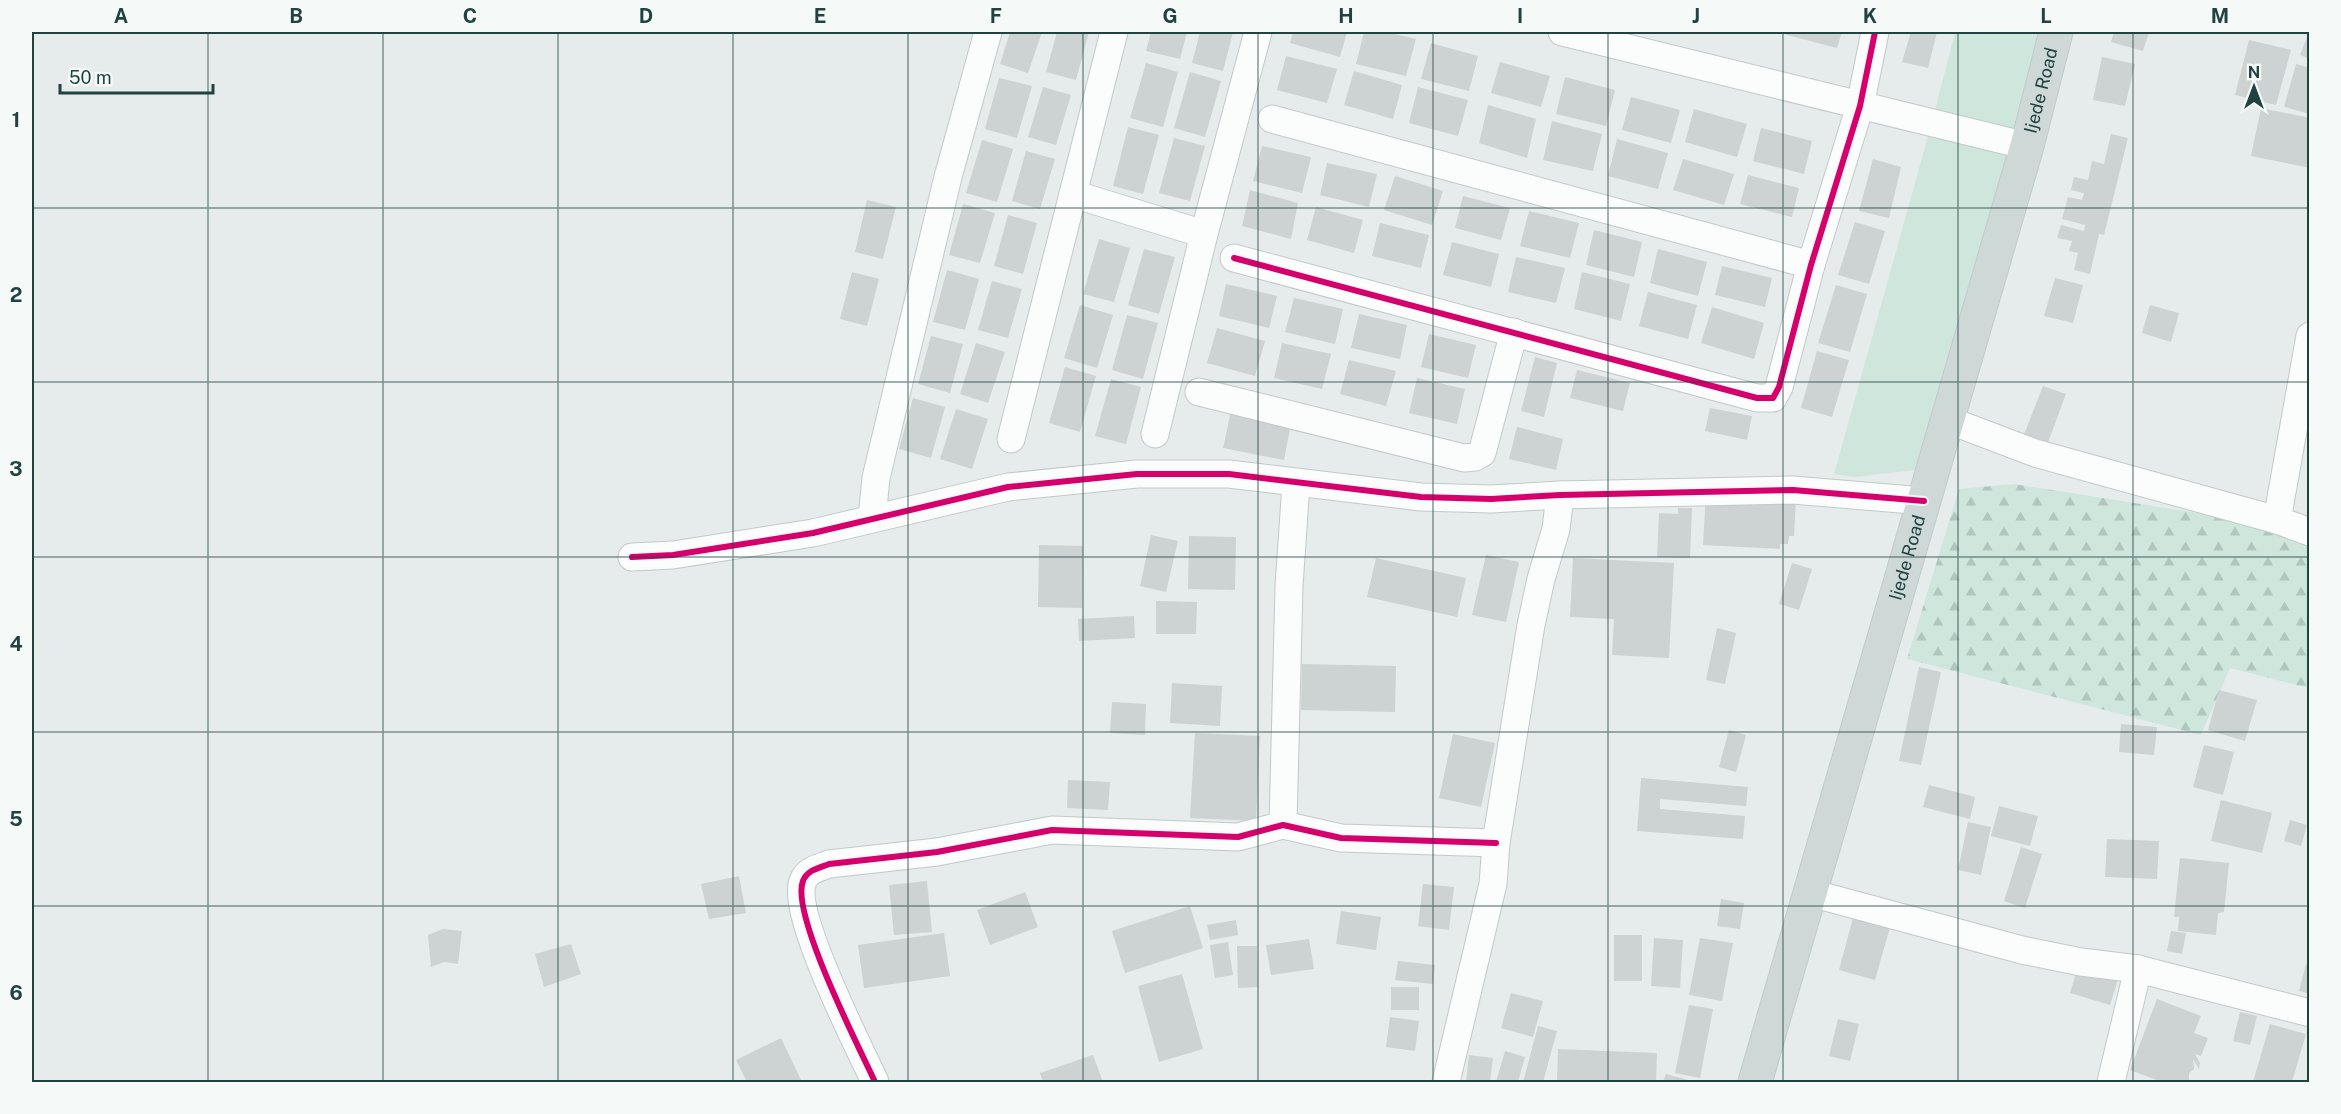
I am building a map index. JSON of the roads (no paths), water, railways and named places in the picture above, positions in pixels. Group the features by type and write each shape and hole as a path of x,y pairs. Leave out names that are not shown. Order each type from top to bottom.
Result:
{"main road":[{"name":"Ijede Road","path":"1755,1083 2027,146 2056,32"}],"street":[{"path":"872,518 876,478 948,177 988,32"},
{"path":"1011,439 1114,32"},
{"path":"1155,434 1204,234 1258,32"},
{"path":"1562,32 2027,146"},
{"path":"1234,258 1757,398 1773,398 1779,387 1811,265 1860,106 1875,32"},
{"path":"1272,119 1811,265"},
{"path":"1073,194 1204,234"},
{"path":"1199,392 1464,458 1475,457 1482,453 1514,332"},
{"path":"2277,520 2310,336"},
{"path":"1948,420 2035,453 2277,520 2310,532"},
{"path":"632,557 673,555 813,533 1008,487 1137,474 1228,474 1296,484 1421,497 1491,499 1560,495 1793,490 1924,501"},
{"path":"1283,825 1289,586 1296,484"},
{"path":"1446,1083 1493,884 1496,843 1531,625 1541,579 1556,529 1560,495"},
{"path":"875,1083 820,960 809,928 801,897 803,880 812,870 829,864 937,852 1052,830 1238,837 1283,825 1341,838 1496,843"},
{"path":"1810,893 2022,950 2081,962 2138,969 2310,1013"},
{"path":"2111,1083 2138,969"}]}
